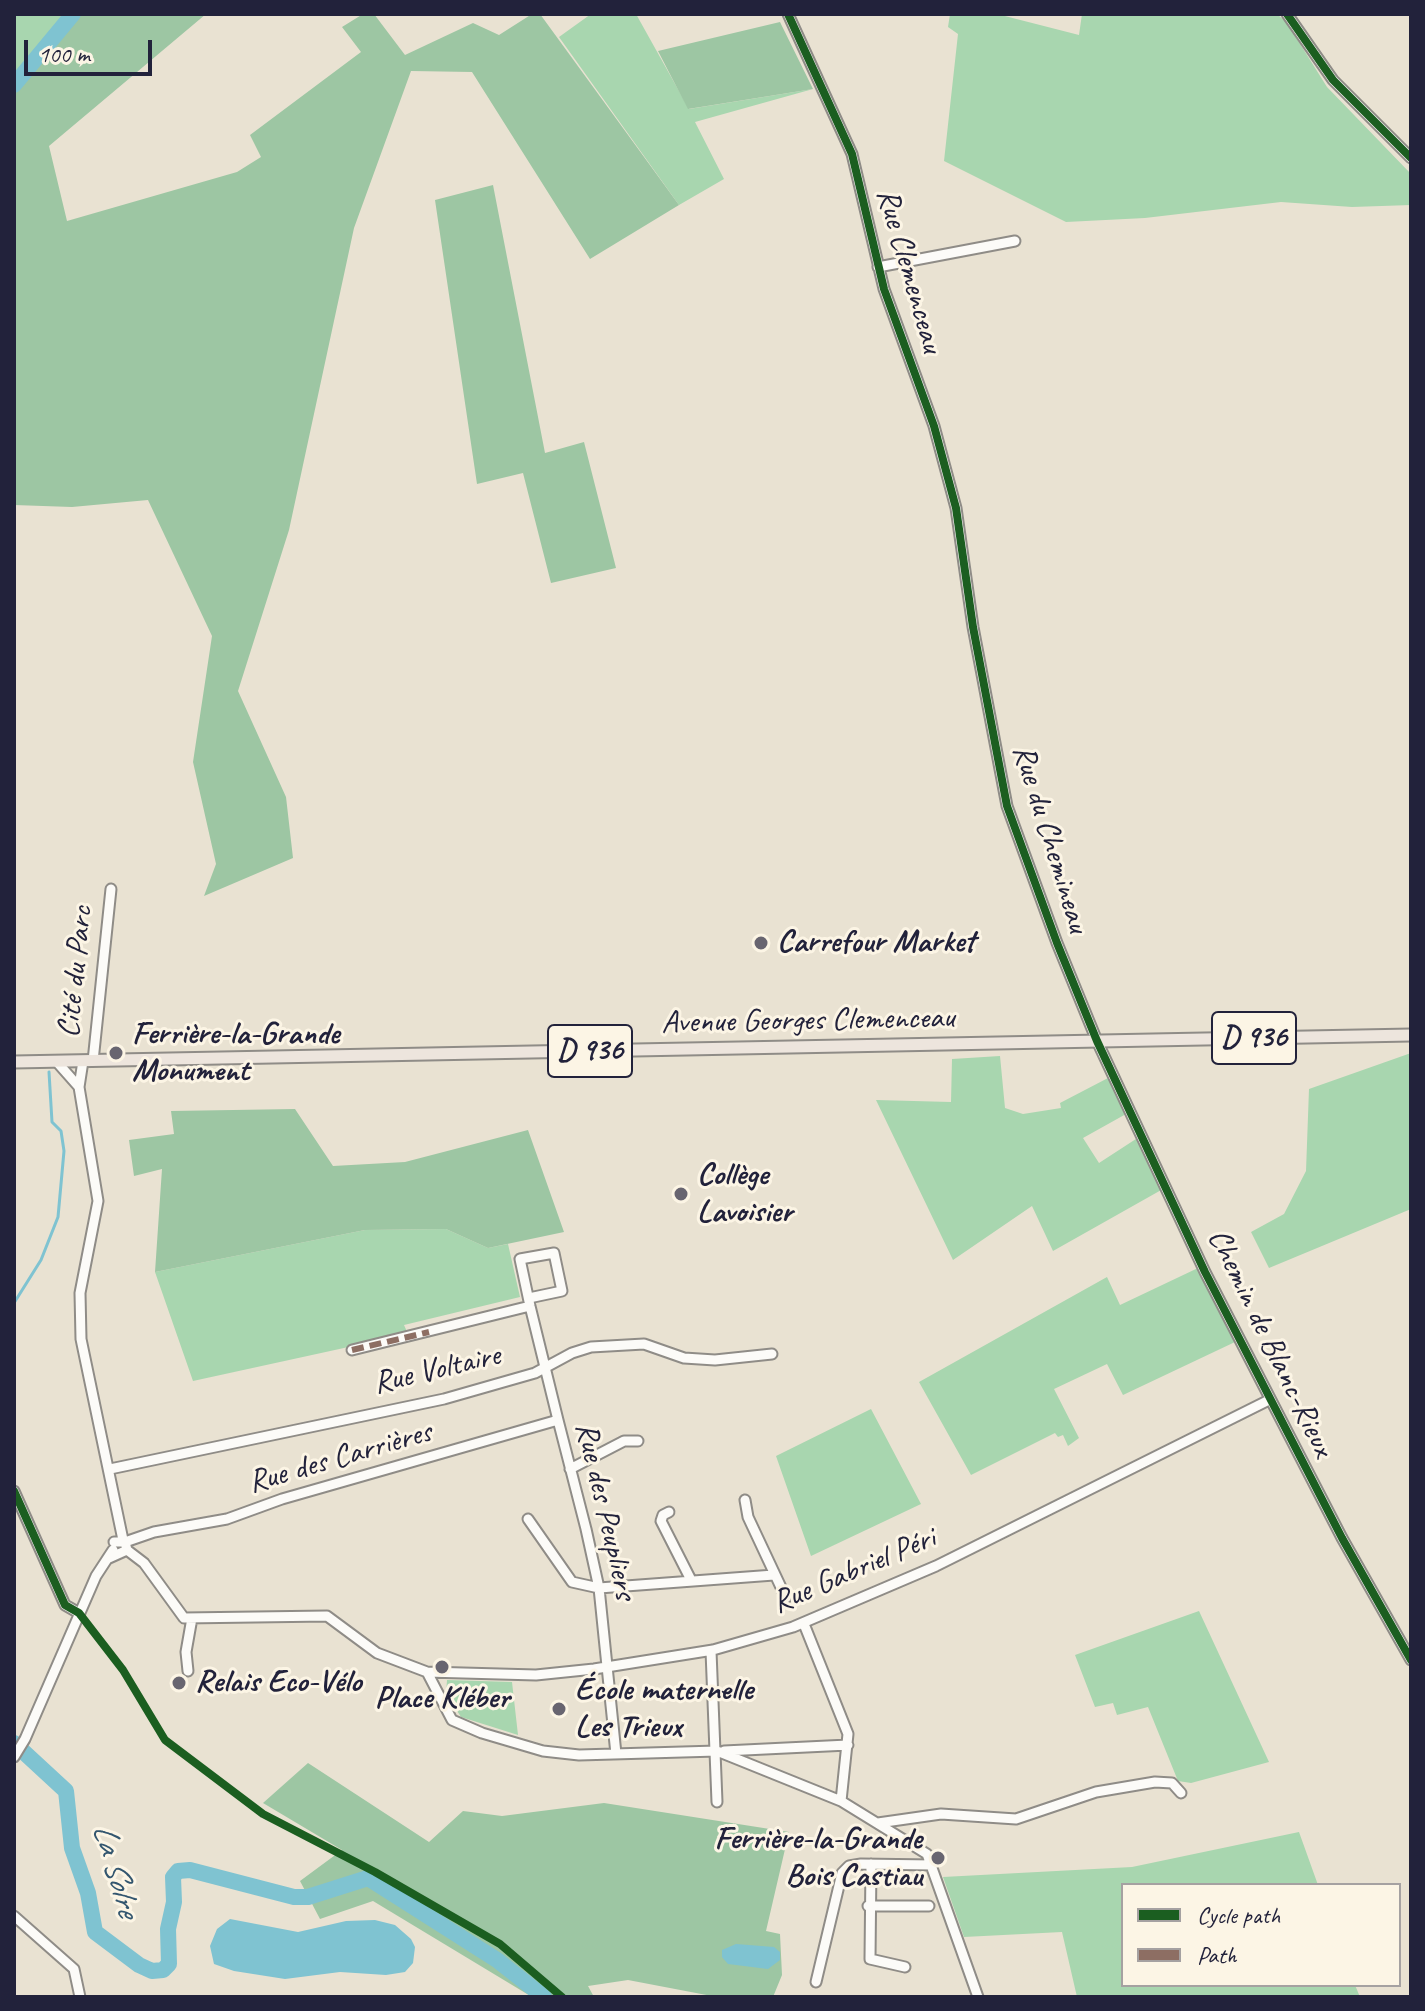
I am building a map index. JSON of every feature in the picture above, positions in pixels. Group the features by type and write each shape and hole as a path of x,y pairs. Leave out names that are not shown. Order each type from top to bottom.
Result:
{"main road":[{"name":"Avenue Georges Clemenceau","path":"14,1062 1411,1035"}],"street":[{"name":"Rue Clemenceau","path":"788,14 852,154 878,267 934,426 963,550"},
{"path":"1287,14 1333,80 1411,158"},
{"path":"878,267 1015,241"},
{"name":"Rue du Chemineau","path":"963,550 988,713 1007,806 1097,1041"},
{"name":"Cité du Parc","path":"79,1087 88,1061 111,889"},
{"name":"Chemin de Blanc-Rieux","path":"1097,1041 1269,1400 1411,1660"},
{"path":"56,1061 79,1087 98,1201 80,1293 81,1339 110,1469 120,1549 144,1563 188,1618 188,1671"},
{"name":"Rue des Peupliers","path":"530,1302 562,1291 554,1253 520,1259 545,1368 599,1588 616,1754"},
{"path":"352,1350 429,1332 530,1302"},
{"name":"Rue Voltaire","path":"110,1469 444,1399 545,1368 572,1353 619,1343 644,1344 684,1358 715,1360 772,1354"},
{"name":"Rue Gabriel Péri","path":"188,1618 327,1616 377,1653 427,1672 536,1675 711,1651 804,1624 1073,1500 1269,1400"},
{"name":"Rue des Carrières","path":"19,1750 79,1613 120,1549 136,1538 227,1519 282,1499 558,1420"},
{"path":"570,1469 624,1441 638,1441"},
{"path":"14,1491 65,1605 79,1613"},
{"path":"745,1500 748,1517 786,1598"},
{"path":"669,1512 663,1515 661,1521 690,1578"},
{"path":"528,1519 572,1582 599,1588 690,1578 774,1575"},
{"path":"804,1624 848,1734 841,1801"},
{"path":"711,1651 717,1802"},
{"path":"427,1672 448,1713 459,1724 543,1751 616,1754 848,1745"},
{"path":"717,1751 841,1801 927,1854 978,1997"},
{"path":"878,1823 941,1814 1016,1819 1096,1792 1155,1782 1172,1783 1181,1793"},
{"path":"871,1864 868,1906 870,1959 905,1967"},
{"path":"816,1982 842,1873 849,1866 933,1865"},
{"path":"868,1906 929,1906"},
{"path":"14,1916 74,1969 80,1997"}],"green space":[{"path":"14,14 64,14 14,81"},
{"path":"64,14 206,14 49,146 67,221 237,172 261,157 250,135 361,52 342,27 363,14 374,14 405,55 473,23 499,35 532,14 540,14 679,205 590,259 472,72 411,71 354,228 289,530 238,691 286,797 293,858 204,896 216,864 193,762 212,636 148,500 72,507 14,505 14,81"},
{"path":"591,14 636,14 689,109 813,89 695,122 724,179 679,205 559,37"},
{"path":"950,14 997,14 1079,35 1082,14 1277,14 1287,23 1327,87 1411,174 1411,205 1352,207 1281,202 1145,218 1066,222 944,161 958,34 948,27"},
{"path":"780,22 813,89 688,109 658,51"},
{"path":"493,185 545,453 584,442 616,568 551,583 523,473 477,484 435,200"},
{"path":"1411,1053 1411,1209 1269,1268 1251,1232 1284,1214 1306,1171 1309,1089"},
{"path":"1000,1056 1005,1108 1023,1114 1061,1108 1060,1103 1108,1078 1126,1114 1083,1138 1099,1163 1139,1137 1163,1189 1053,1251 1032,1206 953,1260 876,1100 951,1102 952,1059"},
{"path":"295,1109 333,1166 405,1162 528,1130 564,1232 488,1248 446,1229 365,1230 155,1272 162,1169 134,1176 129,1140 174,1134 171,1111"},
{"path":"446,1229 488,1248 508,1244 520,1297 404,1325 408,1334 193,1381 155,1272 365,1230"},
{"path":"1198,1268 1235,1342 1123,1395 1107,1364 1054,1389 1079,1438 1068,1446 1063,1435 1058,1437 1055,1433 971,1475 919,1382 1107,1277 1120,1305"},
{"path":"871,1409 921,1504 811,1556 776,1456"},
{"path":"1199,1611 1269,1762 1191,1783 1178,1781 1148,1707 1117,1715 1113,1703 1095,1707 1075,1655"},
{"path":"447,1680 512,1682 518,1735 461,1717 446,1694"},
{"path":"308,1763 429,1842 463,1811 502,1816 604,1803 789,1832 766,1931 780,1934 782,1975 773,1997 717,1997 628,1980 588,1986 594,1997 532,1997 373,1901 320,1919 300,1881 342,1850 263,1803"},
{"path":"1299,1832 1317,1883 1121,1883 1121,1987 1356,1987 1360,1997 1077,1997 1062,1932 964,1937 943,1877 1132,1867"}],"water":[{"path":"230,1919 298,1932 346,1921 375,1920 395,1925 411,1939 415,1947 413,1963 405,1972 386,1975 340,1972 285,1979 234,1971 214,1964 210,1946 217,1929"},
{"path":"736,1944 774,1947 780,1952 780,1960 768,1969 728,1964 722,1957 722,1950"}],"waterway":[{"name":"La Solre","path":"14,85 73,14"},
{"path":"14,1303 41,1260 58,1217 64,1151 61,1131 52,1122 49,1072"},
{"name":"La Solre","path":"14,1743 66,1791 72,1848 88,1893 95,1932 139,1965 152,1971 163,1970 169,1964 168,1929 174,1902 173,1877 178,1871 190,1870 294,1897 308,1897 368,1878 497,1960 544,1997"}],"marked path":[{"path":"352,1350 429,1332"}],"cycle path":[{"path":"788,14 852,154 884,289 934,426 956,508 973,627 1007,806 1057,943 1097,1041 1205,1272 1342,1538 1411,1660"},
{"path":"1287,14 1333,80 1411,158"},
{"path":"14,1491 65,1605 79,1613 123,1670 165,1740 263,1814 375,1872 500,1944 562,1997"}],"place":[{"name":"Carrefour Market","path":"761,943"},
{"name":"Ferrière-la-Grande Monument","path":"116,1053"},
{"name":"Collège Lavoisier","path":"681,1194"},
{"name":"Place Kléber","path":"442,1667"},
{"name":"Relais Eco-Vélo","path":"179,1683"},
{"name":"École maternelle Les Trieux","path":"559,1709"},
{"name":"Ferrière-la-Grande Bois Castiau","path":"938,1858"}]}
